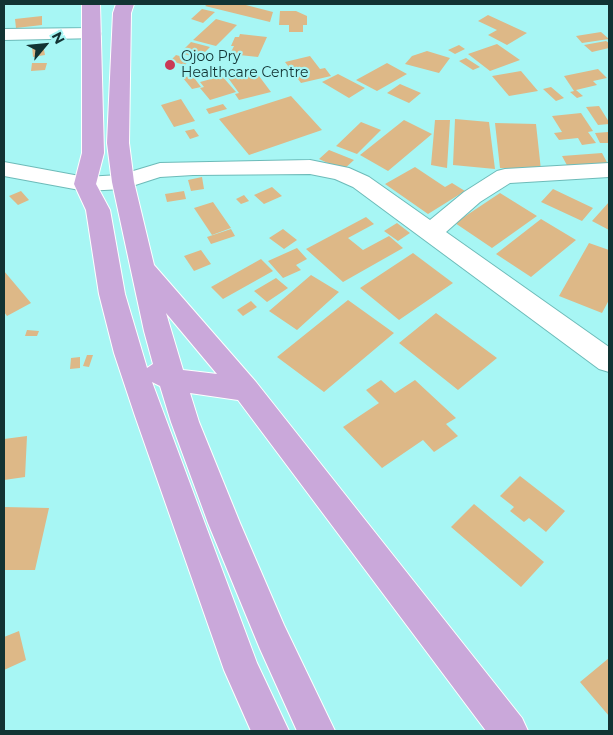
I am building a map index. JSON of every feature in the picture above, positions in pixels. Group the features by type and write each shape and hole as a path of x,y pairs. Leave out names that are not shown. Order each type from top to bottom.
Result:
{"main road":[{"path":"91,4 93,153 85,184 98,210 112,294 128,353 242,670 270,731"},
{"path":"125,4 122,13 118,142 123,182 140,266 157,331 185,422 224,523 272,637 316,731"},
{"path":"140,266 246,390 509,731"},
{"path":"128,353 141,365 172,379 246,390"}],"street":[{"path":"4,36 92,34"},
{"path":"4,169 85,184 123,182 160,170 310,167 341,173 361,182 609,361"},
{"path":"431,232 472,197 505,176 609,170"}],"building":[{"path":"208,4 242,4 273,12 270,22 205,6"},
{"path":"202,9 215,12 203,23 191,19"},
{"path":"280,11 296,11 307,16 307,25 303,25 303,32 289,32 289,25 279,25"},
{"path":"488,15 527,33 507,45 488,35 497,30 478,21"},
{"path":"42,16 42,25 16,28 15,19"},
{"path":"216,19 237,25 216,46 193,40"},
{"path":"601,32 609,39 582,43 576,36"},
{"path":"240,34 267,37 258,57 230,54 234,46 231,46 235,37 239,37"},
{"path":"606,41 609,43 609,48 592,52 584,45"},
{"path":"191,42 210,47 199,58 180,53"},
{"path":"43,44 45,55 33,57 32,46"},
{"path":"497,44 520,60 490,71 468,54"},
{"path":"459,45 465,49 455,54 448,50"},
{"path":"427,51 450,58 439,73 405,64 412,56"},
{"path":"176,55 190,59 185,65 170,61"},
{"path":"310,56 320,69 325,68 331,76 301,83 285,62"},
{"path":"466,58 480,67 473,70 459,61"},
{"path":"32,63 47,63 45,70 31,71"},
{"path":"387,63 407,74 377,91 356,80"},
{"path":"253,68 271,92 239,100 235,94 239,93 226,75"},
{"path":"598,69 607,78 593,81 597,85 576,90 583,96 577,98 570,92 574,91 564,76"},
{"path":"521,71 538,91 509,96 492,76"},
{"path":"338,74 365,88 349,98 322,82"},
{"path":"192,75 201,87 192,89 183,78"},
{"path":"222,76 236,92 210,100 200,88 204,87 200,82"},
{"path":"400,84 421,93 409,103 387,93"},
{"path":"551,87 564,98 556,101 543,89"},
{"path":"291,96 322,130 249,155 219,119"},
{"path":"181,99 195,121 174,127 161,105"},
{"path":"223,104 227,109 209,114 206,109"},
{"path":"599,106 609,124 598,125 586,107"},
{"path":"581,113 593,131 588,132 596,143 582,145 578,138 559,140 554,133 562,132 552,116"},
{"path":"455,119 489,122 495,169 453,165"},
{"path":"404,120 432,134 388,171 360,155"},
{"path":"435,120 450,120 447,168 431,165"},
{"path":"361,122 381,130 357,154 336,146"},
{"path":"495,123 536,124 541,170 500,168"},
{"path":"194,129 199,136 190,139 185,131"},
{"path":"608,132 609,143 600,143 595,133"},
{"path":"329,150 354,160 343,170 319,159"},
{"path":"602,153 609,166 569,169 562,156"},
{"path":"415,167 445,187 452,183 465,191 428,214 385,184"},
{"path":"202,177 204,189 191,191 188,180"},
{"path":"272,187 282,196 264,204 254,195"},
{"path":"553,189 593,208 582,221 541,202"},
{"path":"21,191 29,200 18,205 9,196"},
{"path":"184,191 186,199 167,202 165,194"},
{"path":"500,193 537,216 492,248 455,223"},
{"path":"244,195 249,201 241,204 236,199"},
{"path":"213,202 231,228 212,235 194,208"},
{"path":"609,202 609,230 592,221"},
{"path":"366,217 374,224 348,238 363,250 389,236 403,248 343,282 306,249"},
{"path":"541,219 576,240 531,277 496,254"},
{"path":"397,223 410,233 398,241 384,231"},
{"path":"231,229 235,236 211,244 207,237"},
{"path":"283,229 297,240 284,249 269,238"},
{"path":"589,243 609,250 609,300 602,313 559,296"},
{"path":"297,248 307,259 296,265 301,270 283,278 268,261"},
{"path":"201,250 211,264 194,271 184,256"},
{"path":"413,253 453,283 399,320 360,288"},
{"path":"261,259 273,271 223,299 211,287"},
{"path":"4,271 31,303 7,316 4,312"},
{"path":"311,275 339,292 297,330 269,311"},
{"path":"276,278 288,288 267,302 254,291"},
{"path":"348,300 394,333 324,392 277,357"},
{"path":"251,301 257,307 243,316 237,310"},
{"path":"436,313 497,358 458,390 399,343"},
{"path":"27,330 39,331 37,336 25,336"},
{"path":"87,355 93,355 89,367 83,366"},
{"path":"80,357 80,368 70,369 71,358"},
{"path":"381,380 395,393 415,380 456,418 446,424 458,436 434,452 423,440 382,468 343,427 379,403 366,390"},
{"path":"27,436 25,477 4,480 4,439"},
{"path":"520,476 565,511 546,532 529,518 524,522 510,511 514,507 500,496"},
{"path":"474,504 544,562 521,587 451,527"},
{"path":"4,507 49,508 35,570 4,570"},
{"path":"19,631 26,660 4,670 4,637"},
{"path":"609,658 609,716 580,682"}],"place":[{"name":"Ojoo Pry Healthcare Centre","path":"170,65"}]}
